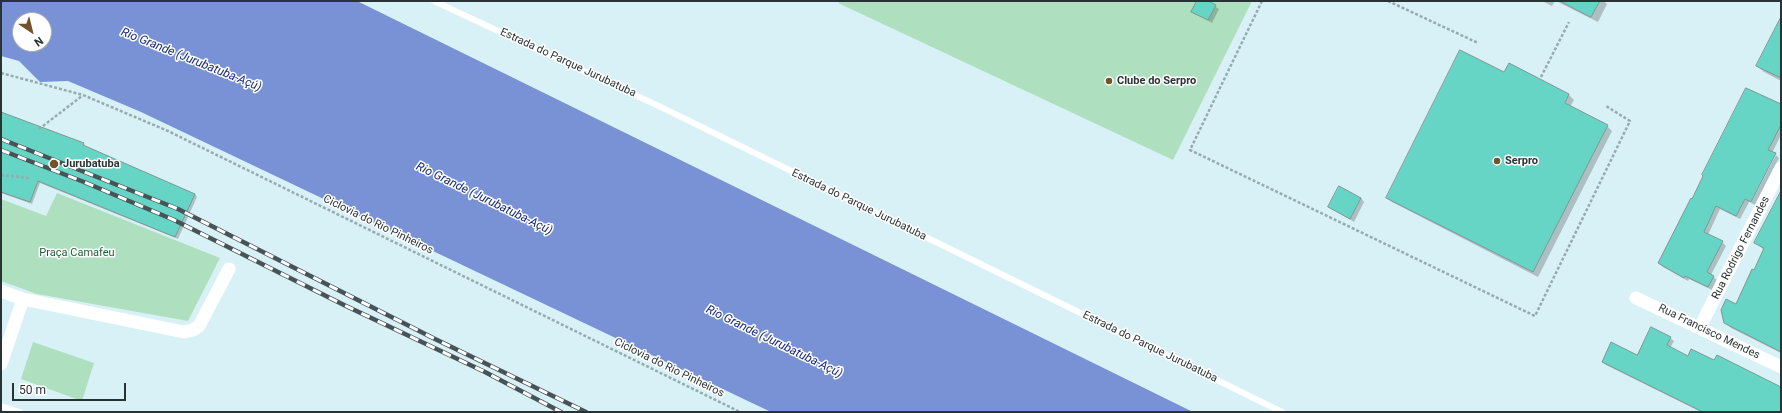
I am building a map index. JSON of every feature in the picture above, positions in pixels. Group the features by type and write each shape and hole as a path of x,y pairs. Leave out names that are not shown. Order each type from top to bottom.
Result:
{"street":[{"name":"Rua Rodrigo Fernandes","path":"1700,327 1781,168"},
{"path":"1,291 23,299 184,332 193,330 199,326 229,269"},
{"name":"Rua Francisco Mendes","path":"1636,298 1700,327 1781,367"},
{"path":"1,364 23,299"}],"lane":[{"name":"Estrada do Parque Jurubatuba","path":"434,1 665,109 1282,412"},
{"path":"1,406 20,412"}],"path":[{"path":"1262,1 1190,150 1535,316 1630,121 1606,106"},
{"path":"1388,1 1478,43"},
{"path":"1541,77 1568,22"},
{"name":"Ciclovia do Rio Pinheiros","path":"1,73 83,95 168,131 740,412"},
{"path":"39,129 83,95"},
{"path":"1,175 30,178"}],"green space":[{"name":"Clube do Serpro","path":"841,1 1252,1 1173,160 838,3"},
{"name":"Praça Camafeu","path":"57,193 220,258 188,321 37,294 1,281 1,199 46,216"},
{"path":"33,342 94,363 82,401 21,379"}],"water":[{"name":"Rio Grande (Jurubatuba-Açú)","path":"1,1 357,1 1193,412 771,412 141,112 68,81 40,82 19,61 1,56"}],"building":[{"path":"1197,1 1208,1 1216,5 1208,20 1191,12"},
{"path":"1560,1 1600,1 1591,17"},
{"path":"1781,17 1781,78 1756,66"},
{"name":"Serpro","path":"1460,50 1504,72 1509,63 1569,94 1565,103 1608,125 1533,272 1386,198"},
{"path":"1746,88 1781,104 1781,125 1768,150 1776,153 1751,202 1745,199 1736,216 1716,206 1704,232 1723,241 1707,272 1714,276 1708,287 1685,276 1684,278 1658,263 1691,198 1692,199 1703,176 1702,175"},
{"path":"1,112 84,143 83,145 195,194 175,237 38,181 30,202 1,192"},
{"path":"1339,186 1361,198 1350,219 1328,207"},
{"path":"1781,191 1781,352 1724,323 1721,310 1726,299 1736,304 1752,269 1754,270 1764,248 1754,243"},
{"path":"1651,327 1671,337 1667,345 1688,356 1691,349 1714,360 1717,355 1781,387 1781,412 1703,412 1602,362 1611,342 1637,355"}],"railway":[{"path":"1,139 178,209 435,339 586,412"},
{"path":"1,150 84,182 174,220 346,306 485,372 561,412"}],"place":[{"name":"Clube do Serpro","path":"1109,81"},
{"name":"Serpro","path":"1497,161"},
{"name":"Jurubatuba","path":"54,164"}]}
